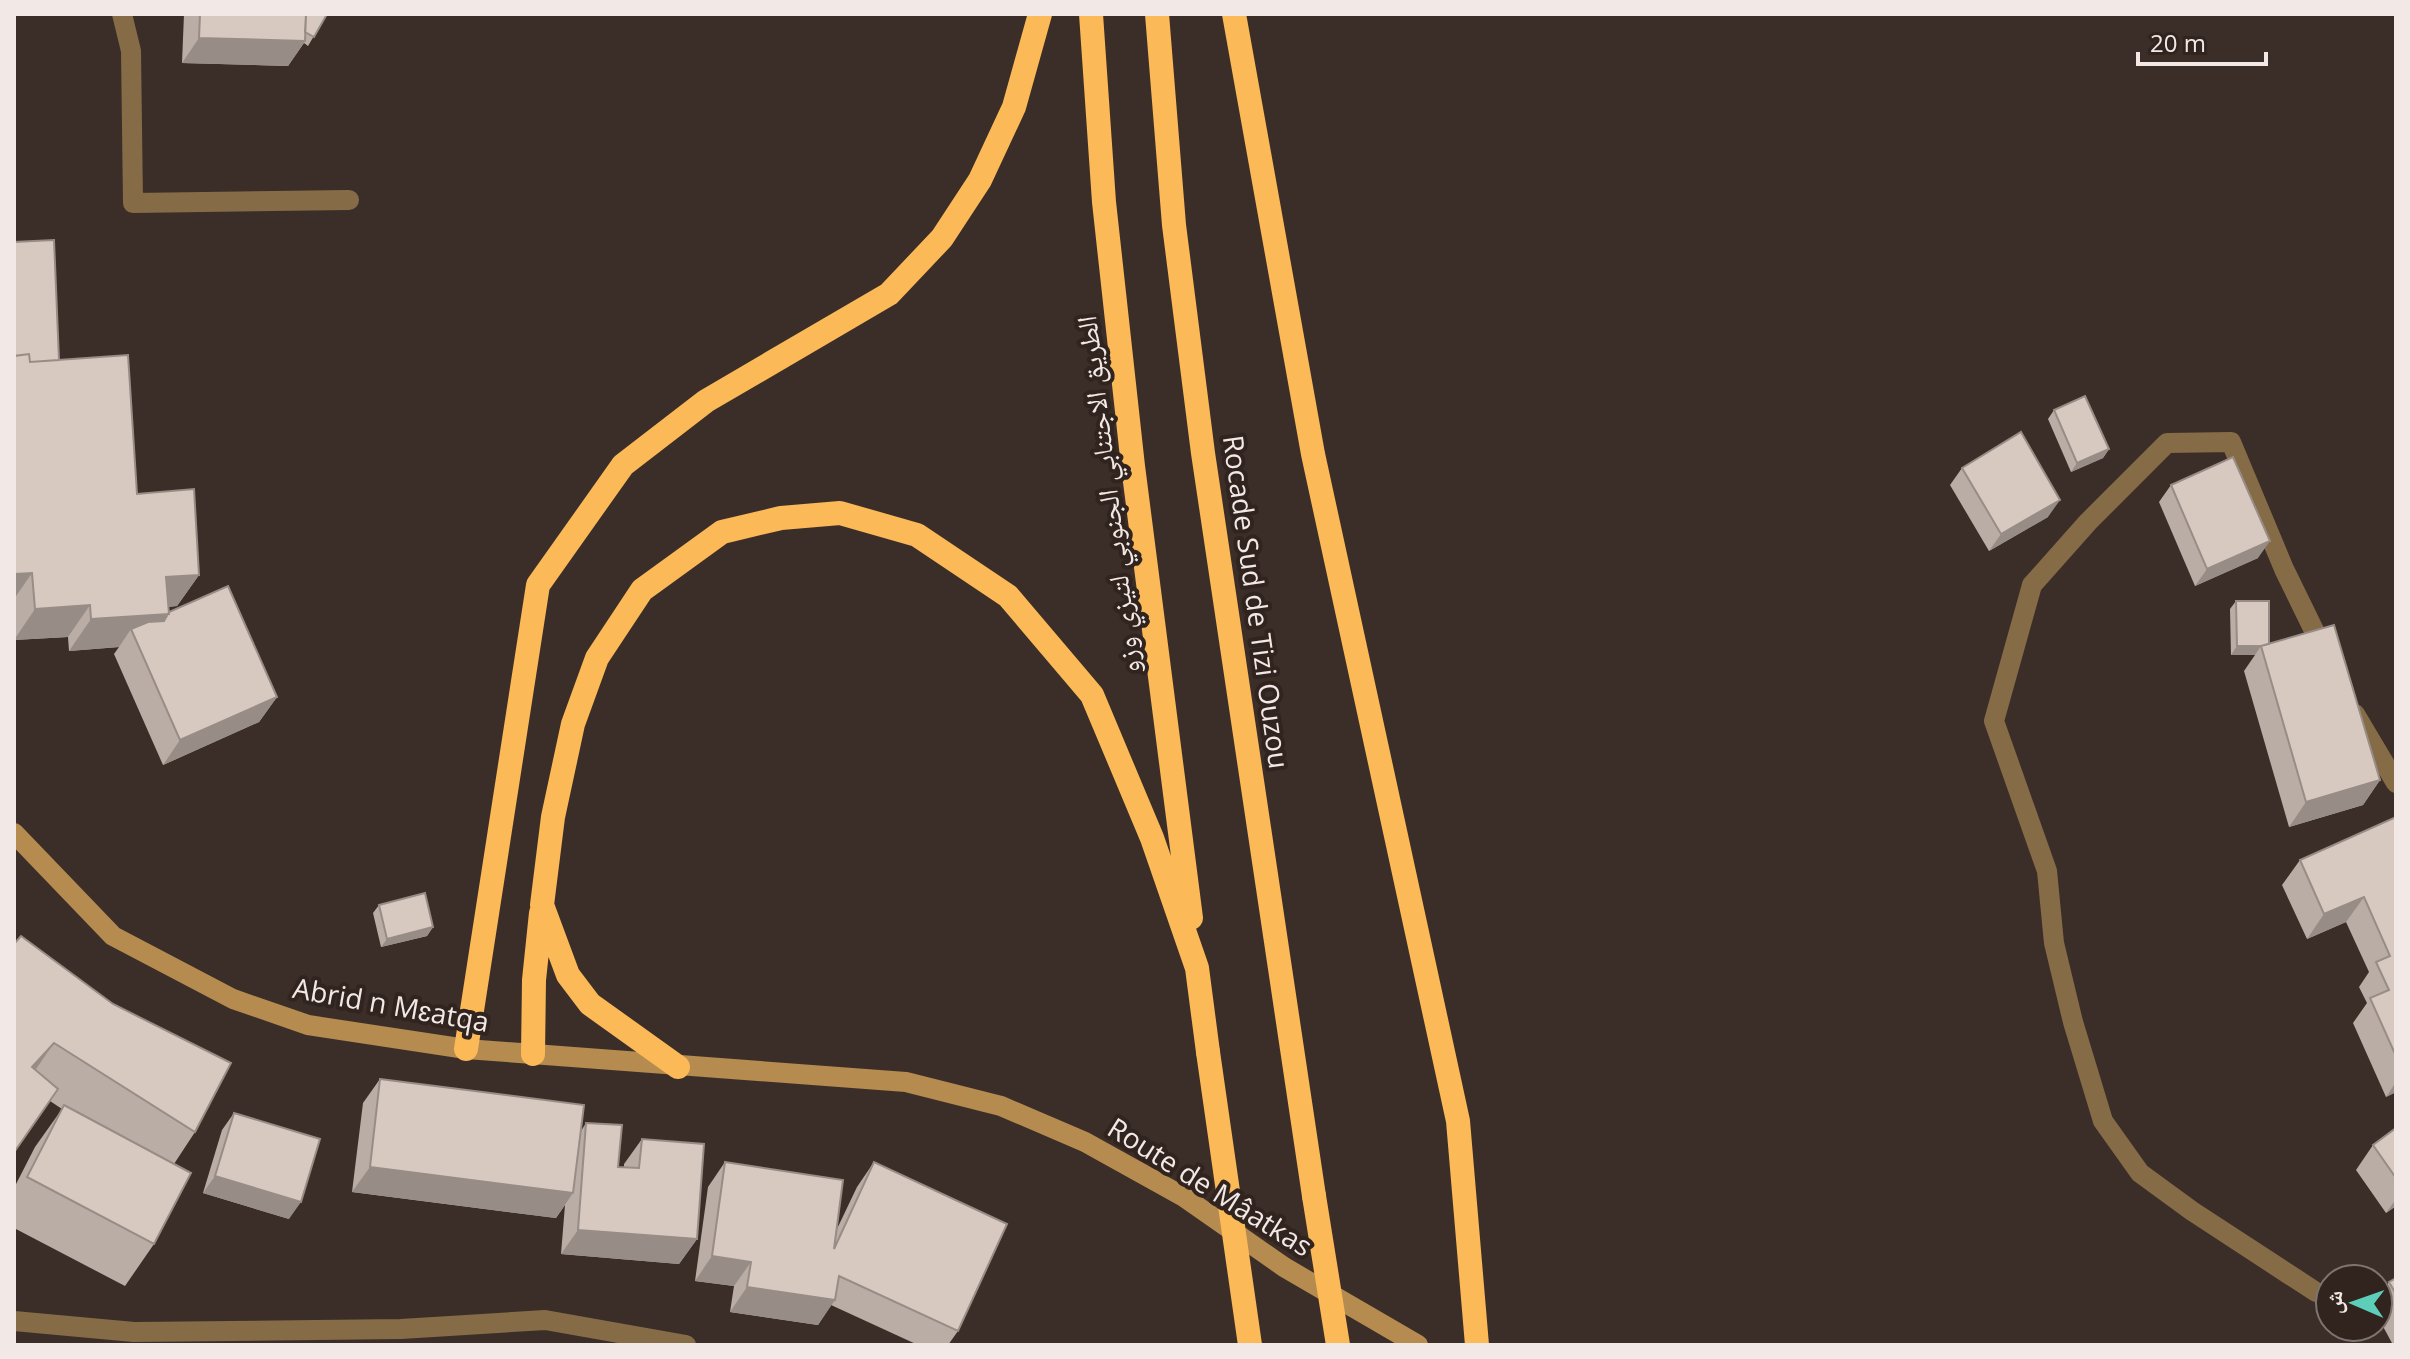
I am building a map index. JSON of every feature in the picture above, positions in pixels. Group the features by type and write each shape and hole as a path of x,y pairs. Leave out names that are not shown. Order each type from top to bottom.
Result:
{"highway":[{"path":"466,1049 538,585 623,465 706,401 889,294 942,238 980,180 1014,107 1040,14"},
{"name":"الطريق الاجتنابي الجنوبي لتيزي وزو","path":"1091,14 1104,202 1126,404 1197,968"},
{"name":"Rocade Sud de Tizi Ouzou","path":"1157,14 1174,225 1203,453 1338,1345"},
{"path":"1234,14 1313,454 1458,1121 1477,1345"},
{"path":"533,1054 534,980 542,905 553,817 573,724 597,658 642,590 722,532 781,518 840,513 917,535 1008,596 1092,695 1152,838 1197,968 1250,1345"},
{"path":"542,905 568,975 590,1004 678,1067"}],"main road":[{"name":"Abrid n Mɛatqa","path":"14,833 113,936 233,999 308,1025 466,1049 678,1067"},
{"name":"Route de Mâatkas","path":"678,1067 906,1082 1001,1106 1085,1142 1184,1197 1284,1267 1418,1345"}],"street":[{"path":"122,14 131,51 133,203 349,200"},
{"path":"2314,1291 2140,1173 2103,1121 2073,1022 2054,943 2047,871 1994,721 2032,585 2088,522 2167,443 2231,442 2284,569 2336,676"},
{"path":"2349,702 2396,783"},
{"path":"14,1321 134,1332 401,1329 545,1320 686,1345"}],"building":[{"path":"200,14 306,14 305,41 199,38"},
{"path":"306,14 327,14 314,37 305,32"},
{"path":"54,240 59,360 30,362 29,354 14,356 14,242"},
{"path":"29,354 30,362 128,355 137,494 194,489 199,575 166,577 169,614 91,619 90,605 35,609 32,573 14,574 14,356"},
{"path":"2085,396 2109,449 2077,463 2054,410"},
{"path":"2021,432 2060,500 2001,534 1962,468"},
{"path":"2233,457 2270,541 2207,569 2171,485"},
{"path":"228,586 277,697 180,740 131,629 148,622 164,621 169,612"},
{"path":"2236,601 2269,601 2269,644 2237,646"},
{"path":"2334,625 2380,780 2306,802 2261,646"},
{"path":"2396,817 2396,1056 2370,998 2389,990 2376,962 2390,956 2364,897 2324,914 2300,860"},
{"path":"425,893 433,927 387,939 379,905"},
{"path":"21,936 113,1004 231,1063 195,1132 54,1043 32,1067 58,1089 14,1150 14,944"},
{"path":"380,1079 584,1105 573,1193 370,1167"},
{"path":"64,1105 191,1173 154,1244 27,1177"},
{"path":"234,1113 320,1139 301,1202 215,1176"},
{"path":"586,1123 622,1125 618,1167 639,1168 642,1139 704,1144 697,1239 578,1230"},
{"path":"2396,1128 2396,1178 2373,1145"},
{"path":"725,1162 843,1180 834,1249 874,1162 1007,1224 958,1331 839,1276 835,1300 747,1287 751,1262 712,1256"}]}
